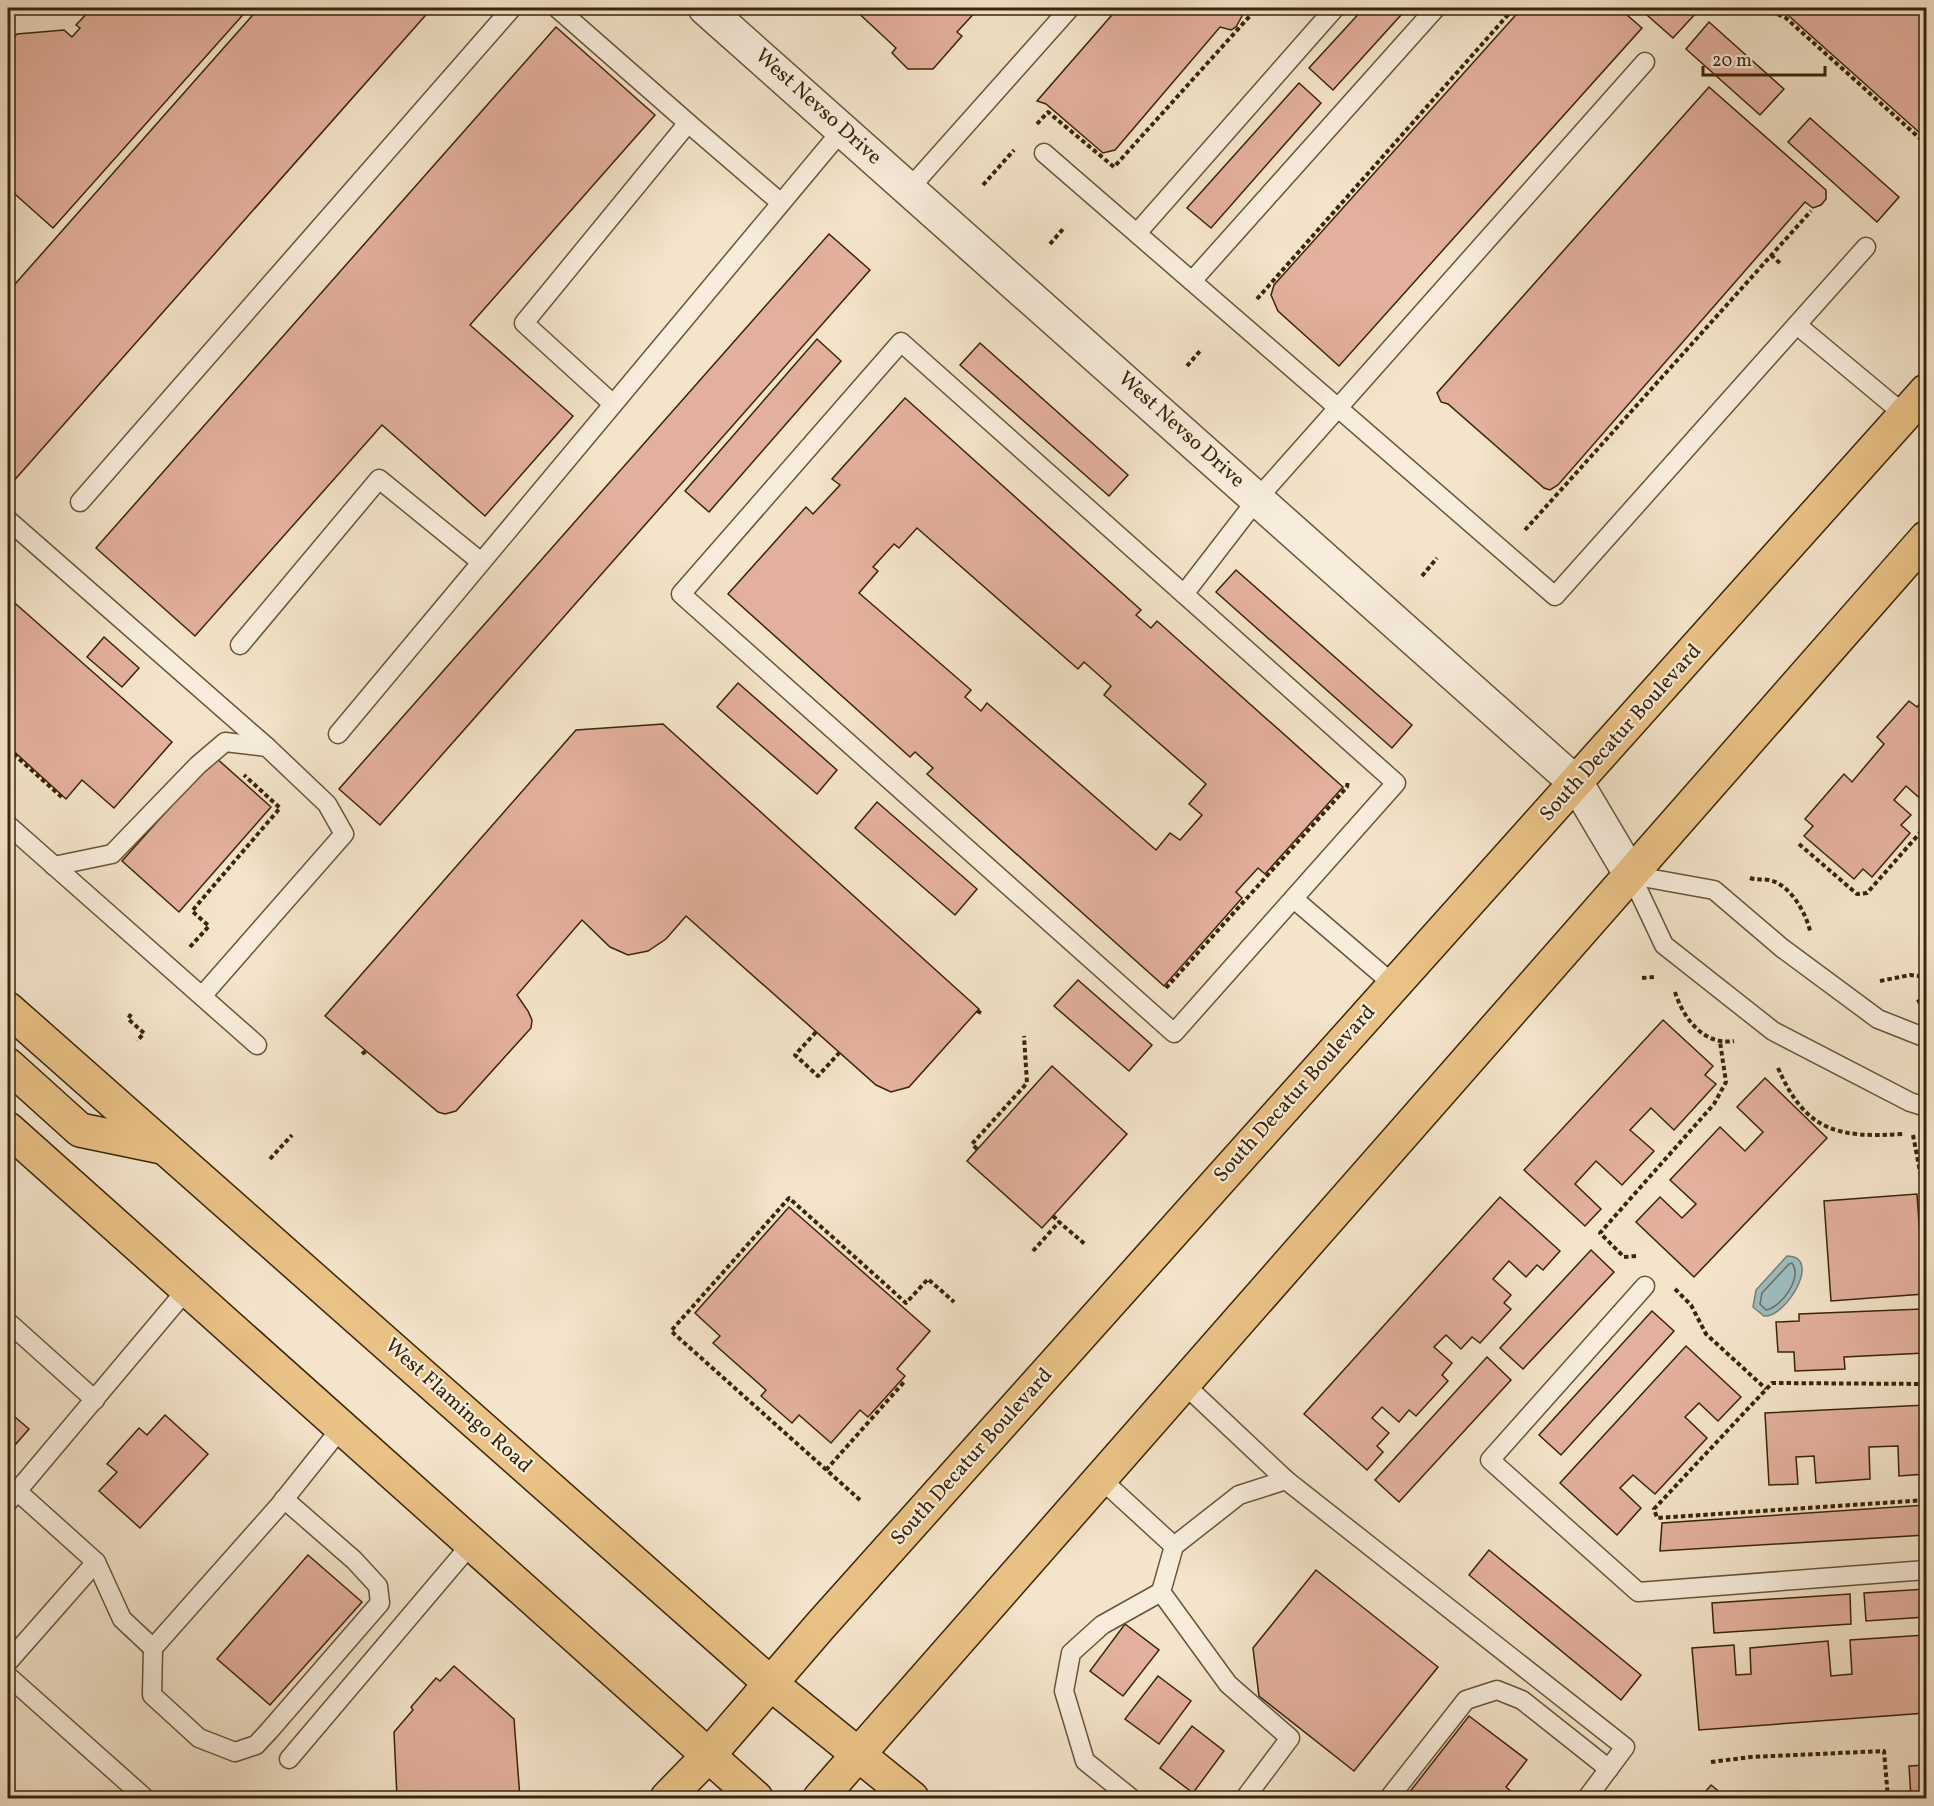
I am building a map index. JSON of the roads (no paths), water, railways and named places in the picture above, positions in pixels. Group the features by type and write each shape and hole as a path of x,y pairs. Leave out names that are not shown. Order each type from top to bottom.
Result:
{"main road":[{"name":"South Decatur Boulevard","path":"667,1798 708,1756 770,1683 1393,984 1577,784 1926,391"},
{"path":"820,1798 1185,1385 1926,538"},
{"name":"West Flamingo Road","path":"8,1009 770,1683 912,1798"},
{"path":"8,1065 80,1130 164,1148"},
{"path":"8,1129 756,1798"}],"street":[{"name":"West Nevso Drive","path":"705,8 1577,784 1631,875"}],"lane":[{"path":"80,502 512,8"},
{"path":"557,8 781,203"},
{"path":"909,189 1070,8"},
{"path":"1137,233 1335,8"},
{"path":"1192,281 1436,8"},
{"path":"1184,594 1258,498 1646,62"},
{"path":"613,404 524,323 688,123"},
{"path":"338,734 843,129"},
{"path":"1044,153 1337,410 1556,596 1866,247"},
{"path":"1797,325 1905,415"},
{"path":"902,342 1184,594 1396,783 1174,1033 681,594 902,342"},
{"path":"240,645 379,479 481,562"},
{"path":"8,520 267,747 327,804 344,834 202,996"},
{"path":"54,866 112,854 198,765 225,742 267,747"},
{"path":"8,825 256,1045"},
{"path":"1631,875 1714,890 1782,948 1878,1019 1926,1038"},
{"path":"1631,875 1664,945 1773,1031 1910,1102 1926,1107"},
{"path":"1294,899 1393,984"},
{"path":"1645,1286 1490,1460 1638,1592 1926,1570"},
{"path":"153,1648 122,1619 96,1562 12,1497 188,1288"},
{"path":"8,1322 95,1400"},
{"path":"1185,1385 1286,1480 1625,1747 1587,1798"},
{"path":"284,1499 354,1560 378,1586 380,1603 256,1745 235,1752 199,1738 152,1695 153,1648 284,1499 342,1426"},
{"path":"1102,1479 1174,1546"},
{"path":"1131,1798 1085,1761 1064,1691 1071,1653 1102,1625 1161,1592 1174,1546 1239,1495 1286,1480"},
{"path":"289,1759 472,1543"},
{"path":"8,1662 96,1562"},
{"path":"1161,1592 1228,1684 1290,1738 1245,1798"},
{"path":"8,1676 145,1798"},
{"path":"1389,1798 1466,1700 1497,1690 1522,1700 1609,1769"}],"water":[{"path":"1787,1256 1797,1259 1802,1266 1797,1287 1782,1307 1773,1314 1764,1316 1753,1307 1756,1290"}]}
